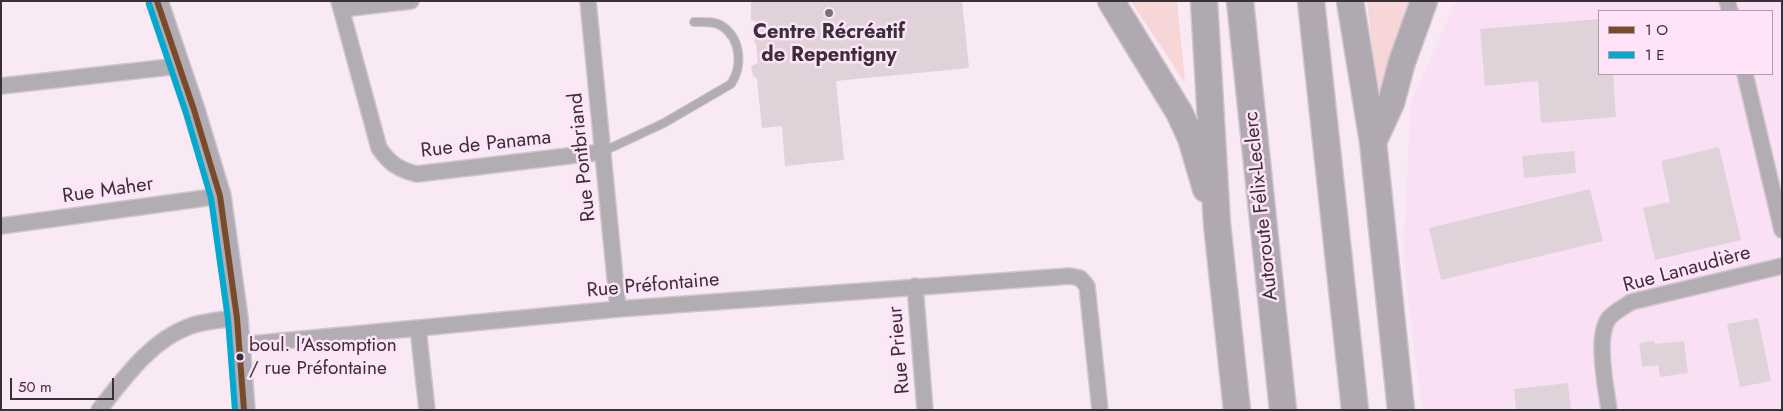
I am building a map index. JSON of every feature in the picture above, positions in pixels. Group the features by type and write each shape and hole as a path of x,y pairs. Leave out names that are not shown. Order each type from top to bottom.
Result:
{"highway":[{"path":"1111,1 1172,98 1185,125 1217,224"},
{"path":"1204,1 1217,224 1237,410"},
{"name":"Autoroute Félix-Leclerc","path":"1240,1 1283,410"},
{"path":"1312,1 1355,410"},
{"path":"1350,1 1372,142 1401,410"},
{"path":"1372,142 1391,103 1402,62 1424,1"}],"street":[{"path":"157,1 194,110 220,196 237,318 244,410"},
{"path":"340,5 411,1"},
{"name":"Rue Pontbriand","path":"588,1 618,309"},
{"name":"Rue de Panama","path":"340,5 379,148 386,160 404,171 417,174 602,152"},
{"path":"1,86 179,66"},
{"path":"1744,75 1782,230"},
{"name":"Rue Maher","path":"1,226 220,196"},
{"name":"Rue Lanaudière","path":"1609,410 1602,343 1603,331 1608,319 1616,311 1631,302 1782,266"},
{"name":"Rue Préfontaine","path":"240,345 618,309 1070,276 1080,278 1087,286 1100,410"},
{"name":"Rue Prieur","path":"915,286 925,410"},
{"path":"99,410 128,374 154,348 170,336 196,325 237,318"},
{"path":"418,328 427,410"}],"lane":[{"path":"602,152 664,123 731,84 736,76 739,60 734,42 721,26 713,23 694,22"}],"shaded area":[{"path":"1131,1 1177,1 1185,83"},
{"path":"1367,1 1415,1 1378,101"},
{"path":"1456,1 1782,1 1782,410 1422,410 1403,257 1411,102"}],"building":[{"path":"751,1 962,1 969,68 836,81 844,160 785,166 782,126 762,128 757,79 753,76 751,66 758,63 756,43 754,43 755,21 751,20"},
{"path":"1598,19 1598,75 1613,75 1616,117 1541,123 1538,81 1485,86 1480,29"},
{"path":"1719,147 1741,240 1655,260 1643,208 1670,202 1661,161"},
{"path":"1574,151 1576,173 1524,178 1522,156"},
{"path":"1590,189 1603,241 1441,280 1429,228"},
{"path":"1758,318 1771,381 1740,387 1727,324"},
{"path":"1654,341 1655,344 1684,341 1688,373 1660,377 1658,365 1642,367 1639,343"},
{"path":"1568,383 1571,410 1516,410 1514,389"}],"transit line":[{"path":"157,1 194,110 220,196 237,318 244,410"},
{"path":"149,4 186,113 211,198 228,319 235,410"}],"place":[{"name":"Centre Récréatif de Repentigny","path":"829,13"},
{"name":"boul. l'Assomption / rue Préfontaine","path":"240,357"}]}
